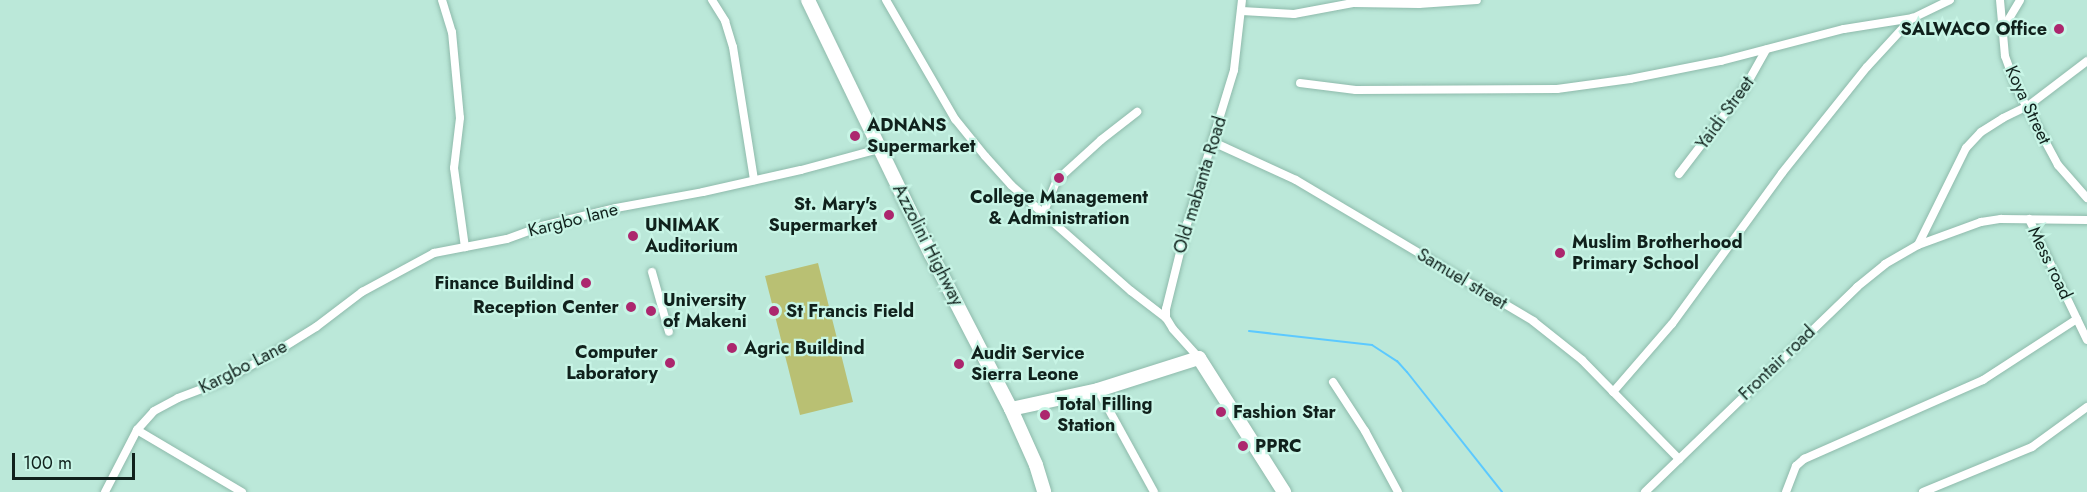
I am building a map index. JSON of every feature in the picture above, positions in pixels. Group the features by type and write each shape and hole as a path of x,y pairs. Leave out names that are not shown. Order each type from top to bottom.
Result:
{"main road":[{"name":"Azzolini Highway","path":"808,0 879,148 1011,409 1036,465 1044,492"},
{"path":"1011,409 1098,390 1199,358 1284,492"}],"street":[{"path":"442,0 452,32 460,118 454,168 465,247"},
{"path":"712,0 725,21 733,47 754,180"},
{"path":"886,0 955,119 1011,185 1131,291 1166,318 1199,358"},
{"name":"Old mabanta Road","path":"1166,318 1168,295 1234,70 1242,0"},
{"path":"1242,11 1294,14 1353,3 1419,4 1477,0"},
{"path":"1300,83 1356,90 1557,89 1630,79 1766,50 1844,29 1913,18 1950,0"},
{"name":"Koya Street","path":"2000,0 2009,70 2058,165 2087,198"},
{"path":"2004,28 2020,0"},
{"path":"1613,392 1672,324 1782,173 1867,67 1913,18"},
{"name":"Yaidi Street","path":"1679,174 1744,90 1766,50"},
{"path":"1918,245 1966,148 1982,132 2003,117 2028,106 2085,67"},
{"path":"1043,214 1056,181 1101,140 1137,112"},
{"name":"Samuel street","path":"1213,142 1296,180 1533,321 1582,360 1679,459"},
{"name":"Kargbo lane","path":"410,268 434,253 507,239 542,226 616,208 754,180 879,148"},
{"name":"Frontair road","path":"1645,492 1857,286 1886,264 1918,245 1981,222 2029,219 2087,220"},
{"name":"Mess road","path":"2029,219 2087,340"},
{"name":"Kargbo Lane","path":"105,492 137,430 163,406 223,381 279,350 316,327 362,292 410,268"},
{"path":"652,272 669,332"},
{"path":"1786,492 1796,466 1804,459 1983,380 2077,320"},
{"path":"1333,382 1365,431 1398,492"},
{"path":"1098,390 1154,492"},
{"path":"1923,492 2032,447 2087,407"},
{"path":"137,430 242,492"}],"green space":[{"path":"818,263 853,402 800,415 765,276"}],"waterway":[{"path":"1249,331 1372,345 1397,361 1407,372 1502,492"}],"place":[{"name":"SALWACO Office","path":"2059,29"},
{"name":"ADNANS Supermarket","path":"855,136"},
{"name":"College Management & Administration","path":"1059,178"},
{"name":"St. Mary's Supermarket","path":"889,215"},
{"name":"UNIMAK Auditorium","path":"633,236"},
{"name":"Muslim Brotherhood Primary School","path":"1560,253"},
{"name":"Finance Buildind","path":"586,283"},
{"name":"Reception Center","path":"631,307"},
{"name":"University of Makeni","path":"651,311"},
{"name":"St Francis Field","path":"774,311"},
{"name":"Agric Buildind","path":"732,348"},
{"name":"Computer Laboratory","path":"670,363"},
{"name":"Audit Service Sierra Leone","path":"959,364"},
{"name":"Fashion Star","path":"1221,412"},
{"name":"Total Filling Station","path":"1045,415"},
{"name":"PPRC","path":"1243,446"}]}
